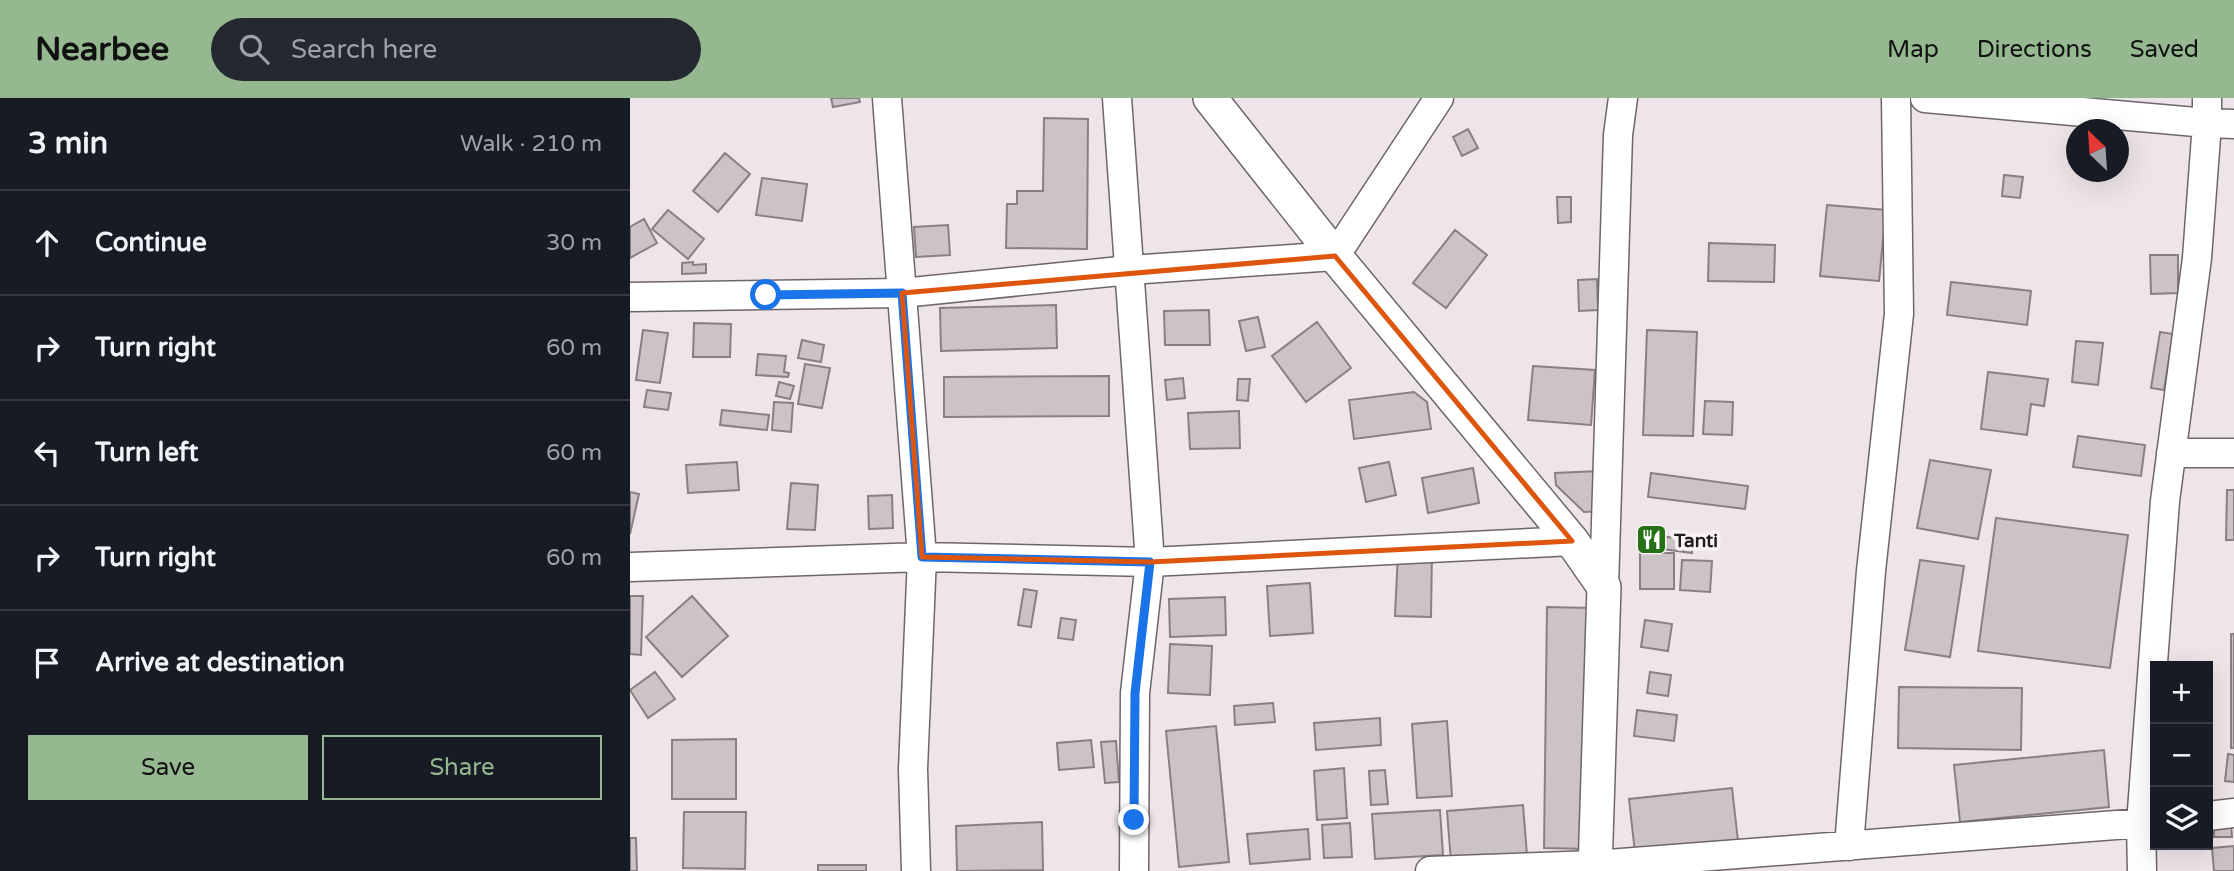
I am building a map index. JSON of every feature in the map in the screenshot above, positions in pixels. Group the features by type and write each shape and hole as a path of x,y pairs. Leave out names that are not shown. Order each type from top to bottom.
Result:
{"street":[{"path":"887,98 922,557 913,769 916,871"},
{"path":"1117,98 1150,562 1135,693 1134,871"},
{"path":"1210,98 1335,256 1573,541 1604,587"},
{"path":"1335,256 1439,98"},
{"path":"1595,868 1618,135 1623,98"},
{"path":"1849,846 1871,571 1899,314 1896,98"},
{"path":"1925,98 2216,115 2165,500 2148,823 2142,871"},
{"path":"630,297 902,293 1130,270 1335,256"},
{"path":"2171,453 2234,453"},
{"path":"630,567 922,557 1150,562 1573,541"},
{"path":"2213,815 2234,813"},
{"path":"1430,871 1595,868 2148,823"}],"highlighted area":[{"path":"1335,256 1572,541 1150,562 922,557 902,293"}],"building":[{"path":"831,98 859,98 860,102 833,107"},
{"path":"1044,118 1088,119 1087,249 1006,248 1007,204 1017,204 1017,191 1043,191"},
{"path":"1468,129 1478,148 1462,156 1453,137"},
{"path":"725,153 750,174 718,212 693,191"},
{"path":"2004,175 2023,177 2020,198 2002,196"},
{"path":"762,178 807,184 802,221 756,215"},
{"path":"1557,197 1571,197 1571,222 1558,223"},
{"path":"1827,205 1886,210 1879,281 1820,276"},
{"path":"668,210 704,239 688,259 652,229"},
{"path":"644,219 657,243 630,258 630,227"},
{"path":"948,225 950,255 916,257 914,227"},
{"path":"1455,230 1487,255 1446,308 1413,283"},
{"path":"1709,243 1775,245 1774,282 1708,281"},
{"path":"2150,255 2178,255 2178,293 2151,294"},
{"path":"693,262 693,265 706,264 706,273 682,274 682,263"},
{"path":"1597,279 1598,310 1579,311 1578,280"},
{"path":"1951,282 2031,291 2027,325 1947,315"},
{"path":"1056,305 1057,348 941,351 940,308"},
{"path":"1209,310 1210,345 1165,345 1164,311"},
{"path":"1258,317 1265,347 1246,351 1239,321"},
{"path":"1317,322 1351,368 1306,402 1272,356"},
{"path":"694,323 731,324 730,357 693,357"},
{"path":"643,330 668,333 660,383 636,380"},
{"path":"1647,330 1697,332 1693,436 1643,435"},
{"path":"2160,332 2173,334 2164,390 2151,388"},
{"path":"802,340 824,345 821,362 798,358"},
{"path":"2076,341 2103,343 2098,385 2072,382"},
{"path":"758,354 786,356 784,372 789,373 788,377 756,375"},
{"path":"805,364 830,368 822,408 798,404"},
{"path":"1533,366 1595,370 1591,425 1528,420"},
{"path":"1988,372 2048,379 2044,406 2031,404 2027,435 1981,429"},
{"path":"1109,376 1109,416 944,417 944,377"},
{"path":"1183,378 1185,398 1167,400 1165,380"},
{"path":"1238,379 1250,379 1248,401 1237,400"},
{"path":"779,382 794,386 790,399 776,396"},
{"path":"647,390 671,393 668,410 644,407"},
{"path":"1414,392 1427,402 1431,429 1354,439 1349,400"},
{"path":"1705,401 1733,402 1732,435 1703,434"},
{"path":"774,402 793,403 791,432 772,430"},
{"path":"722,410 769,415 767,430 720,425"},
{"path":"1239,411 1240,448 1190,449 1188,413"},
{"path":"2078,436 2145,445 2141,476 2073,467"},
{"path":"1930,460 1991,470 1978,539 1917,528"},
{"path":"737,462 739,490 688,493 686,465"},
{"path":"1389,462 1396,495 1366,502 1359,468"},
{"path":"1473,468 1479,503 1428,513 1422,478"},
{"path":"1598,471 1601,511 1584,512 1556,485 1555,473"},
{"path":"1651,473 1748,486 1745,509 1648,497"},
{"path":"791,483 818,485 815,530 787,529"},
{"path":"2227,490 2234,490 2234,540 2226,540"},
{"path":"630,492 639,494 630,534"},
{"path":"892,495 893,528 869,529 868,496"},
{"path":"1996,518 2128,535 2110,668 1978,651"},
{"path":"1641,534 1693,540 1692,553 1640,546"},
{"path":"1432,550 1431,617 1395,616 1398,552"},
{"path":"1640,553 1674,553 1674,589 1640,589"},
{"path":"1682,560 1712,561 1710,592 1680,590"},
{"path":"1920,560 1964,566 1950,657 1905,650"},
{"path":"1310,583 1313,633 1270,636 1267,586"},
{"path":"1024,589 1037,591 1031,627 1018,625"},
{"path":"630,596 643,596 641,655 630,654"},
{"path":"692,596 728,636 682,677 646,637"},
{"path":"1225,597 1226,635 1170,637 1169,599"},
{"path":"1547,607 1592,608 1589,849 1544,848"},
{"path":"1061,618 1076,620 1073,640 1058,638"},
{"path":"1645,620 1672,624 1668,651 1641,647"},
{"path":"2231,634 2234,634 2234,748 2231,748"},
{"path":"1170,644 1212,646 1210,695 1168,693"},
{"path":"655,672 675,699 648,718 630,690"},
{"path":"1650,672 1671,675 1668,696 1647,693"},
{"path":"1899,687 2022,688 2021,750 1898,748"},
{"path":"1273,703 1275,722 1235,725 1234,706"},
{"path":"1637,710 1677,715 1674,741 1634,736"},
{"path":"1380,718 1381,745 1316,750 1314,723"},
{"path":"1447,721 1452,796 1417,798 1412,724"},
{"path":"1216,726 1229,862 1179,867 1166,731"},
{"path":"736,739 736,799 672,799 672,740"},
{"path":"1091,740 1094,767 1059,770 1057,743"},
{"path":"1116,741 1119,782 1105,783 1101,742"},
{"path":"2104,750 2109,807 1960,822 1954,765"},
{"path":"2228,754 2234,755 2234,782 2225,781"},
{"path":"1344,768 1347,818 1317,820 1314,771"},
{"path":"1385,770 1388,804 1371,805 1369,771"},
{"path":"1732,788 1738,841 1635,853 1629,799"},
{"path":"1523,805 1527,855 1451,862 1447,811"},
{"path":"1440,810 1443,855 1375,859 1372,814"},
{"path":"684,812 746,812 745,869 683,868"},
{"path":"1042,822 1043,870 957,871 956,826"},
{"path":"1350,823 1352,857 1324,858 1322,825"},
{"path":"2231,823 2232,837 2214,837 2214,824"},
{"path":"1308,829 1310,859 1250,864 1247,834"},
{"path":"630,838 636,838 637,871 630,871"},
{"path":"2234,846 2234,871 2214,871 2213,848"},
{"path":"818,865 866,865 866,871 818,871"}],"place":[{"name":"Tanti","path":"1651,540"}],"route":[{"path":"766,295 902,293 922,557 1150,562 1135,693 1134,820"}]}
